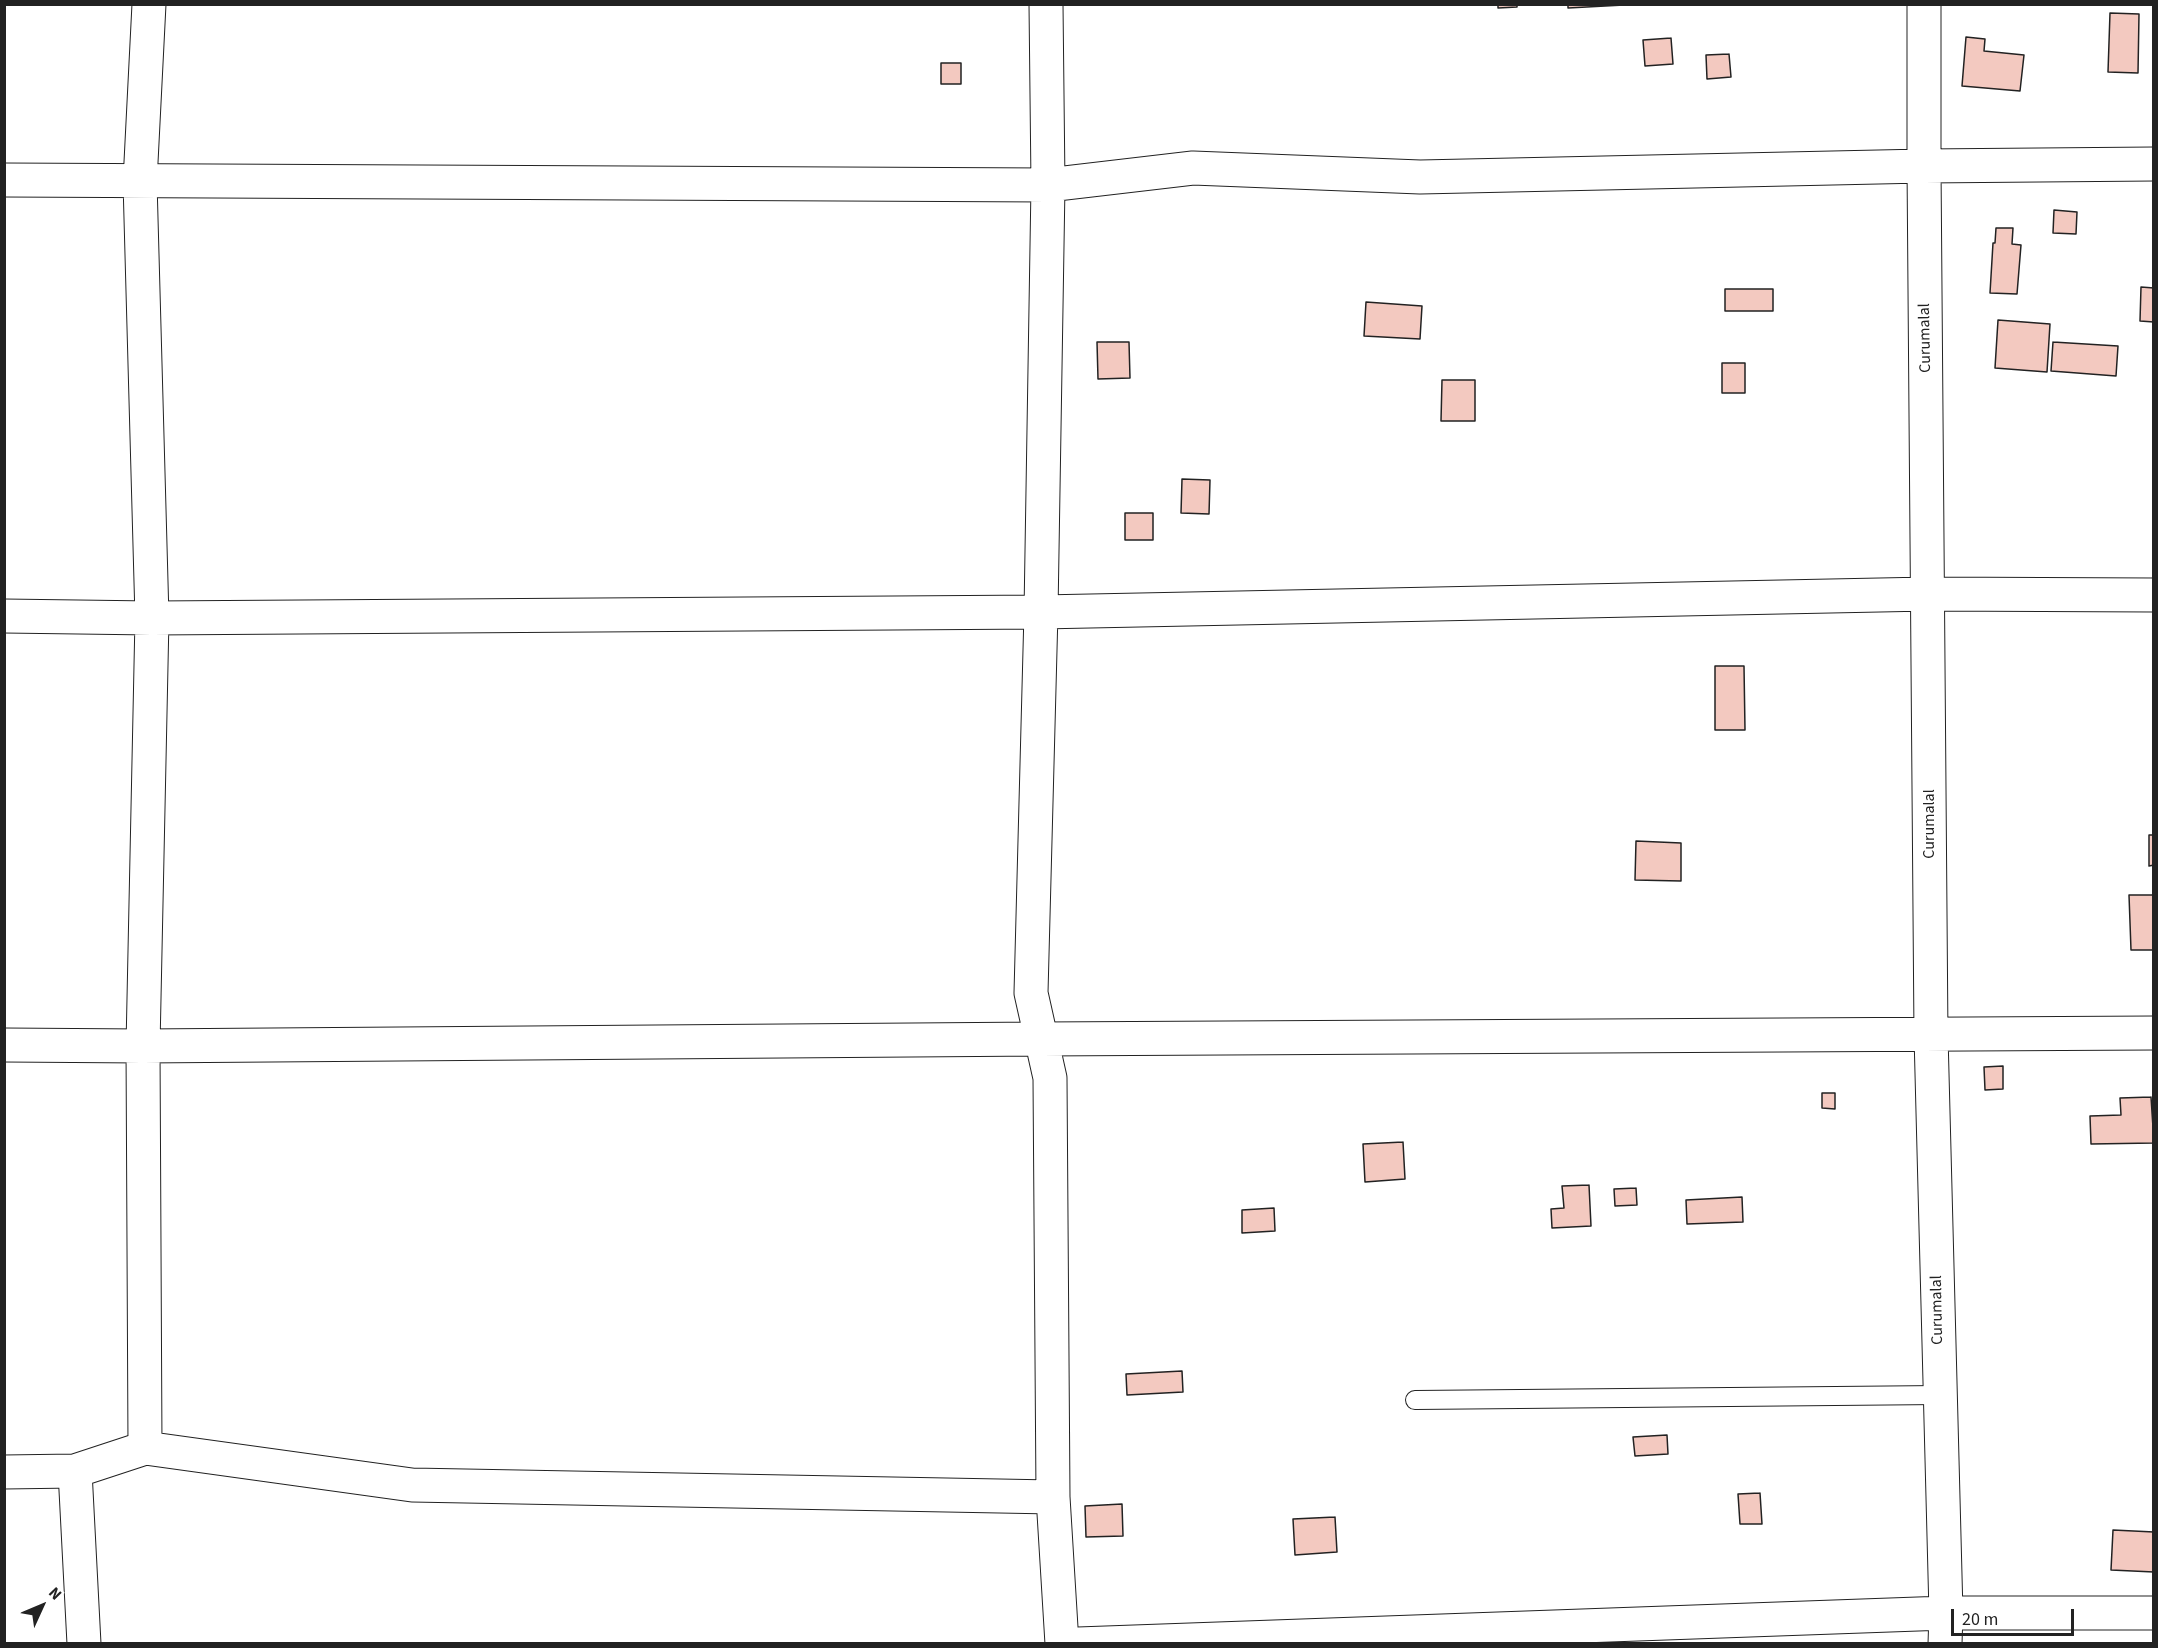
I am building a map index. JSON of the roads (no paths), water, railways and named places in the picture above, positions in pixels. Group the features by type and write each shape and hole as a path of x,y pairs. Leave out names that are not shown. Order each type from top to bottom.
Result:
{"street":[{"path":"145,1448 143,1046 152,618 140,182 149,4"},
{"path":"1046,4 1048,184 1041,612 1031,993 1050,1078 1053,1497 1062,1644"},
{"name":"Curumalal","path":"1924,4 1931,1035 1946,1628"},
{"path":"4,180 1048,184 1193,168 1420,177 1924,166 2154,164"},
{"path":"4,616 152,618 1041,612 1929,594 2154,595"},
{"path":"4,1046 2154,1033"},
{"path":"4,1472 75,1471 145,1448 412,1485 1053,1497"},
{"path":"75,1471 84,1644"},
{"path":"1078,1644 1946,1628 2154,1613"}],"lane":[{"path":"1415,1400 1940,1395"}]}
